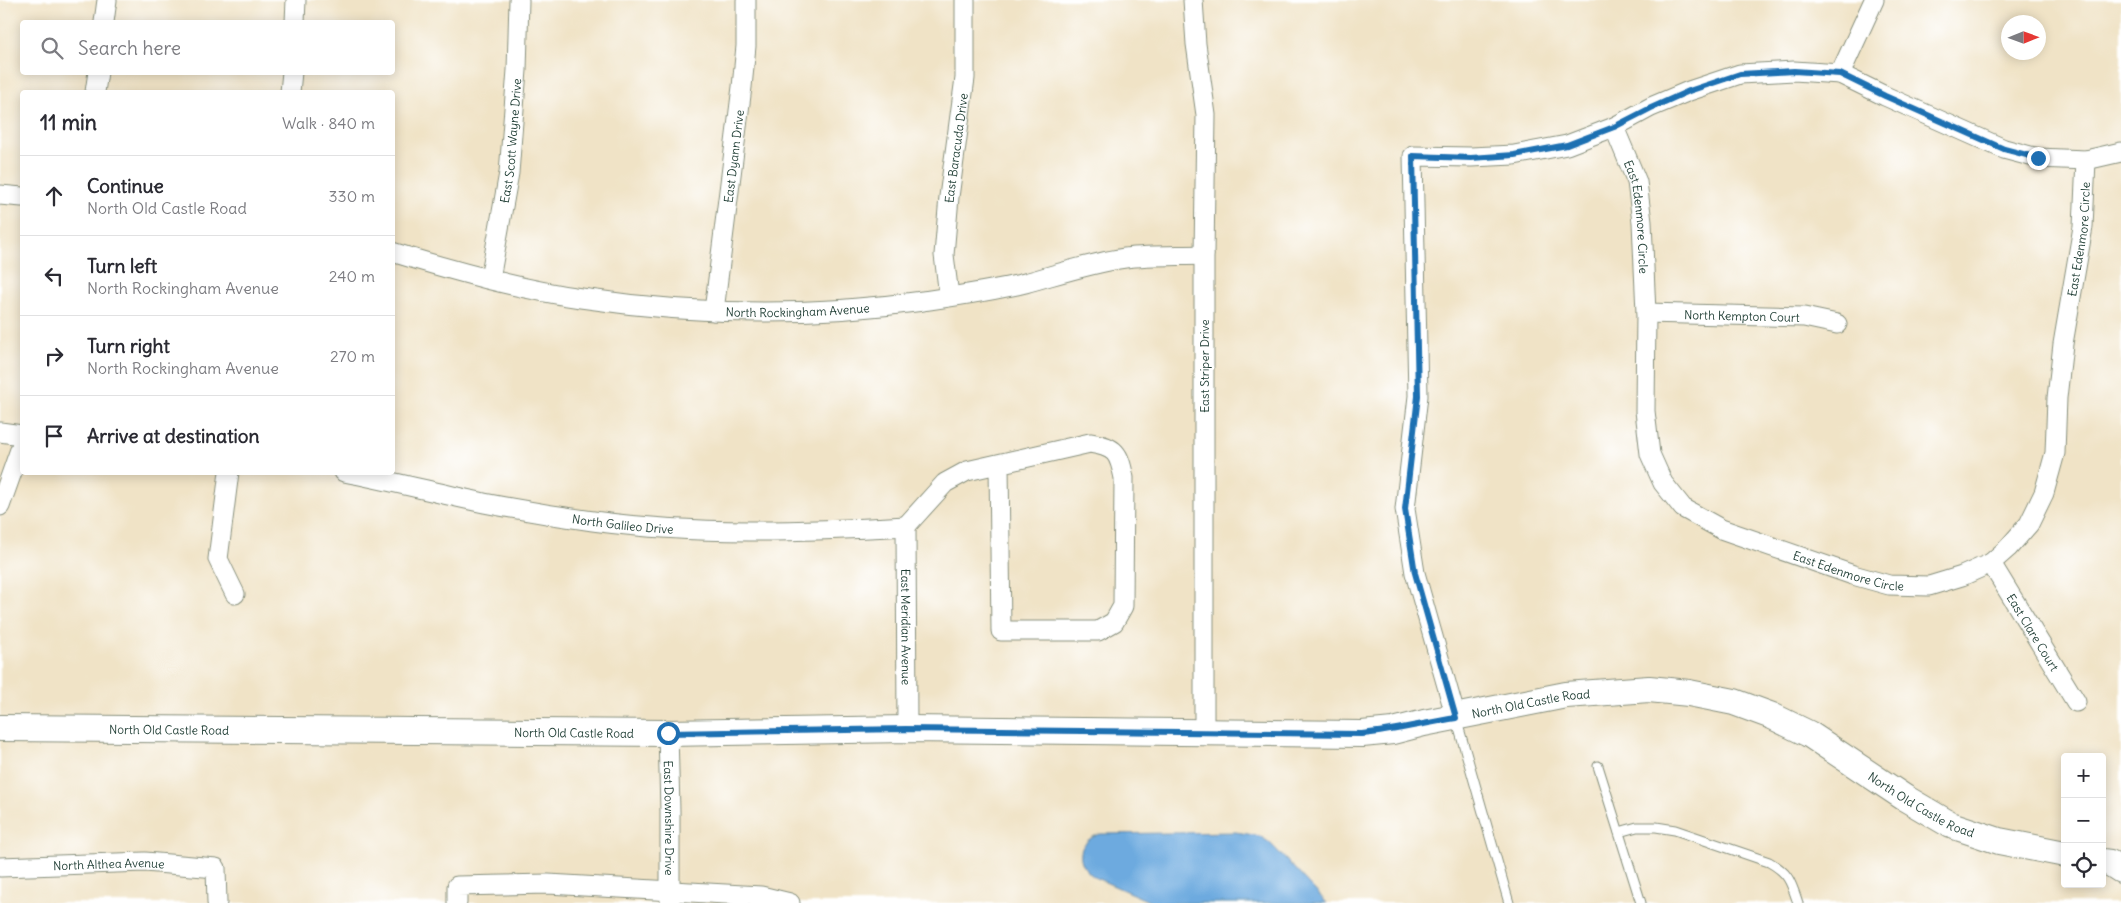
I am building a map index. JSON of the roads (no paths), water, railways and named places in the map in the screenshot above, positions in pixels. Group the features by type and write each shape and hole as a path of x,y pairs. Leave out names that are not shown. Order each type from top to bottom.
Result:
{"street":[{"path":"104,20 107,0"},
{"path":"295,20 296,0"},
{"name":"East Scott Wayne Drive","path":"490,280 509,172 517,70 519,0"},
{"name":"East Dyann Drive","path":"714,311 742,87 746,46 746,0"},
{"name":"East Baracuda Drive","path":"949,296 944,256 949,196 965,78 965,0"},
{"name":"East Striper Drive","path":"1193,0 1196,44 1206,115 1204,255 1204,732"},
{"path":"1840,74 1874,0"},
{"path":"1456,718 1415,573 1405,509 1418,396 1413,156 1471,158 1514,155 1567,145 1614,127 1689,91 1740,74 1794,71 1840,74 2004,149 2038,158 2086,160 2121,152"},
{"path":"95,90 98,75"},
{"path":"290,90 292,75"},
{"name":"East Edenmore Circle","path":"1614,127 1637,182 1642,222 1646,313 1645,412 1650,454 1663,483 1684,508 1721,529 1853,575 1889,585 1929,586 1962,576 1991,563 2008,548 2029,524 2044,493 2055,453 2057,398 2062,353 2082,228 2086,160"},
{"path":"0,195 20,198"},
{"name":"North Rockingham Avenue","path":"395,253 490,280 579,298 642,306 714,311 779,312 856,309 949,296 1015,285 1097,263 1126,258 1204,255"},
{"name":"North Kempton Court","path":"1646,313 1804,317 1837,324"},
{"path":"0,432 20,435"},
{"path":"906,526 945,483 967,471 1090,443 1107,446 1120,459 1124,478 1123,606 1114,622 1098,631 1001,631 999,464"},
{"path":"0,506 20,450"},
{"path":"229,475 218,559 234,594"},
{"name":"North Galileo Drive","path":"360,475 493,504 594,521 656,527 755,531 838,530 906,526"},
{"name":"East Meridian Avenue","path":"906,526 906,729"},
{"name":"East Clare Court","path":"1991,563 2076,702"},
{"name":"North Old Castle Road","path":"0,728 668,733 906,729 1362,734 1393,731 1424,723 1566,695 1610,690 1649,689 1688,692 1734,702 1772,716 1809,734 1904,798 1951,825 1999,841 2061,853"},
{"name":"East Downshire Drive","path":"668,733 670,896"},
{"name":"North Althea Avenue","path":"0,866 145,862 216,868 217,903"},
{"path":"457,895 548,884 670,896 761,896 790,903"}],"lane":[{"path":"1456,718 1510,903"},
{"path":"1598,766 1641,903"},
{"path":"1619,832 1637,827 1675,830 1770,862 1782,869 1791,881 1798,903"}],"water":[{"path":"1236,832 1260,836 1270,843 1327,903 1153,903 1096,878 1084,867 1081,860 1082,848 1086,842 1100,834"}]}
